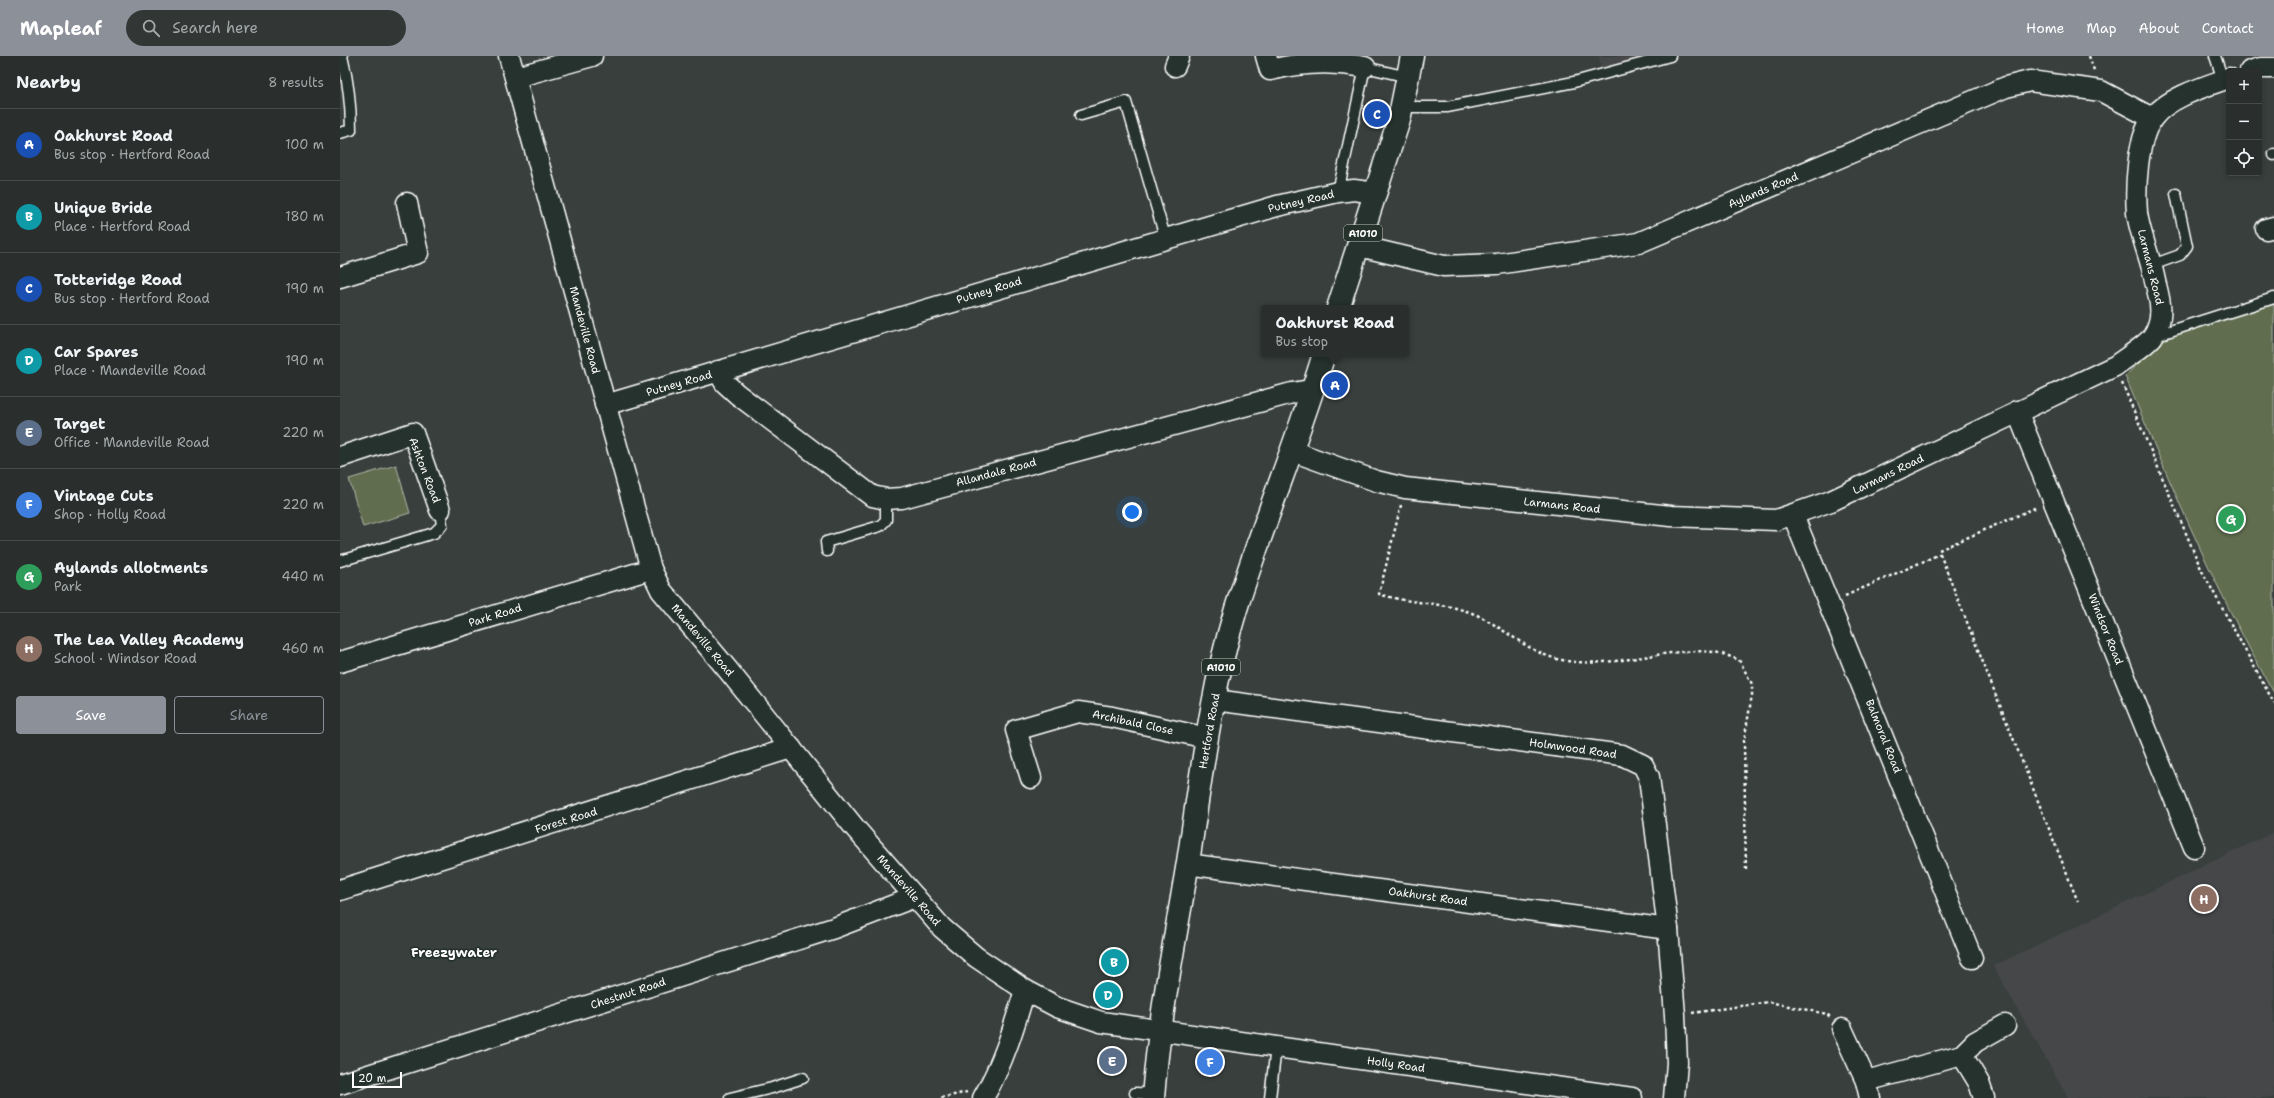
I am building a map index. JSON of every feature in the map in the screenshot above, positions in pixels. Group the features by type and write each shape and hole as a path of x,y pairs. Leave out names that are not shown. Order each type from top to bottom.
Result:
{"main road":[{"name":"A1010","path":"1339,305 1376,193 1402,107 1412,56"},
{"name":"Hertford Road","path":"1147,1095 1160,1031 1207,738 1236,610 1312,393 1323,357"}],"street":[{"name":"Mandeville Road","path":"509,56 651,569 661,590 790,748 942,928 976,957 1025,990 1057,1007 1101,1022 1160,1031"},
{"path":"516,77 592,56"},
{"path":"1266,56 1270,70 1289,65 1319,62 1365,67"},
{"path":"2262,68 2274,68"},
{"name":"Larmans Road","path":"1292,451 1376,482 1405,488 1671,516 1776,520 1831,501 2017,411 2115,366 2153,336 2162,310 2152,265 2137,214 2137,170 2146,132 2152,118 2166,106 2196,90 2226,79"},
{"name":"Aylands Road","path":"1359,246 1444,266 1497,264 1638,243 2006,87 2030,81 2101,91 2152,118"},
{"name":"Putney Road","path":"605,405 1166,237 1277,206 1338,192 1354,190 1376,193"},
{"path":"340,277 418,253 407,203"},
{"name":"Allandale Road","path":"718,371 725,383 749,403 872,496 886,499 902,498 1292,393 1304,391 1312,393"},
{"name":"Windsor Road","path":"2017,411 2194,847"},
{"name":"Ashton Road","path":"340,456 413,433 440,510"},
{"name":"Balmoral Road","path":"1793,515 1830,603 1972,958"},
{"name":"Park Road","path":"340,662 651,569"},
{"name":"Holmwood Road","path":"1215,700 1622,755 1643,765 1649,777 1668,929 1675,1015 1677,1063 1674,1098"},
{"name":"Archibald Close","path":"1031,778 1016,730 1078,712 1112,716 1207,738"},
{"name":"Forest Road","path":"340,890 790,748"},
{"name":"Oakhurst Road","path":"1187,864 1668,929"},
{"name":"Chestnut Road","path":"340,1084 834,928 915,897"},
{"path":"985,1095 994,1079 1009,1043 1025,990"},
{"path":"1842,1029 1868,1089 1962,1055 1975,1042 2005,1025"},
{"name":"Holly Road","path":"1160,1031 1632,1098"},
{"path":"1962,1055 1979,1083 1984,1098"}],"lane":[{"path":"340,133 351,130 349,95 342,56"},
{"path":"1402,107 1454,106 1574,82 1670,56"},
{"path":"2215,56 2226,79"},
{"path":"1338,192 1365,67 1408,77"},
{"path":"1082,115 1126,102 1166,237"},
{"path":"2152,265 2180,255 2187,246 2176,194"},
{"path":"2153,336 2274,298"},
{"path":"827,551 826,542 880,526 886,520 886,499"},
{"path":"340,561 434,533 442,525 440,510"},
{"path":"1270,1098 1276,1048"},
{"path":"730,1098 773,1093 803,1078"}],"path":[{"path":"2115,366 2202,571 2274,703"},
{"path":"1405,488 1379,594 1399,601 1444,604 1479,616 1518,642 1561,660 1599,664 1677,652 1714,652 1739,660 1752,684 1752,695 1744,741 1746,872"},
{"path":"2053,500 1939,550 2078,902"},
{"path":"1830,603 1940,554"},
{"path":"1675,1015 1769,1002 1827,1014 1842,1029"},
{"path":"941,1098 972,1091 985,1095"}],"shaded area":[{"path":"1599,56 1657,56 1601,72"},
{"path":"2274,832 2274,1098 2068,1098 1993,966"}],"green space":[{"path":"2274,293 2274,693 2213,577 2125,376 2156,346 2169,328"},
{"path":"396,465 410,513 363,527 349,479"}],"place":[{"name":"Totteridge Road","path":"1377,114"},
{"name":"Oakhurst Road","path":"1335,385"},
{"name":"Aylands allotments","path":"2231,519"},
{"name":"The Lea Valley Academy","path":"2204,899"},
{"name":"Unique Bride","path":"1114,962"},
{"name":"Car Spares","path":"1108,995"},
{"name":"Target","path":"1112,1061"},
{"name":"Vintage Cuts","path":"1210,1062"}],"district":[{"name":"Freezywater","path":"454,952"}]}
